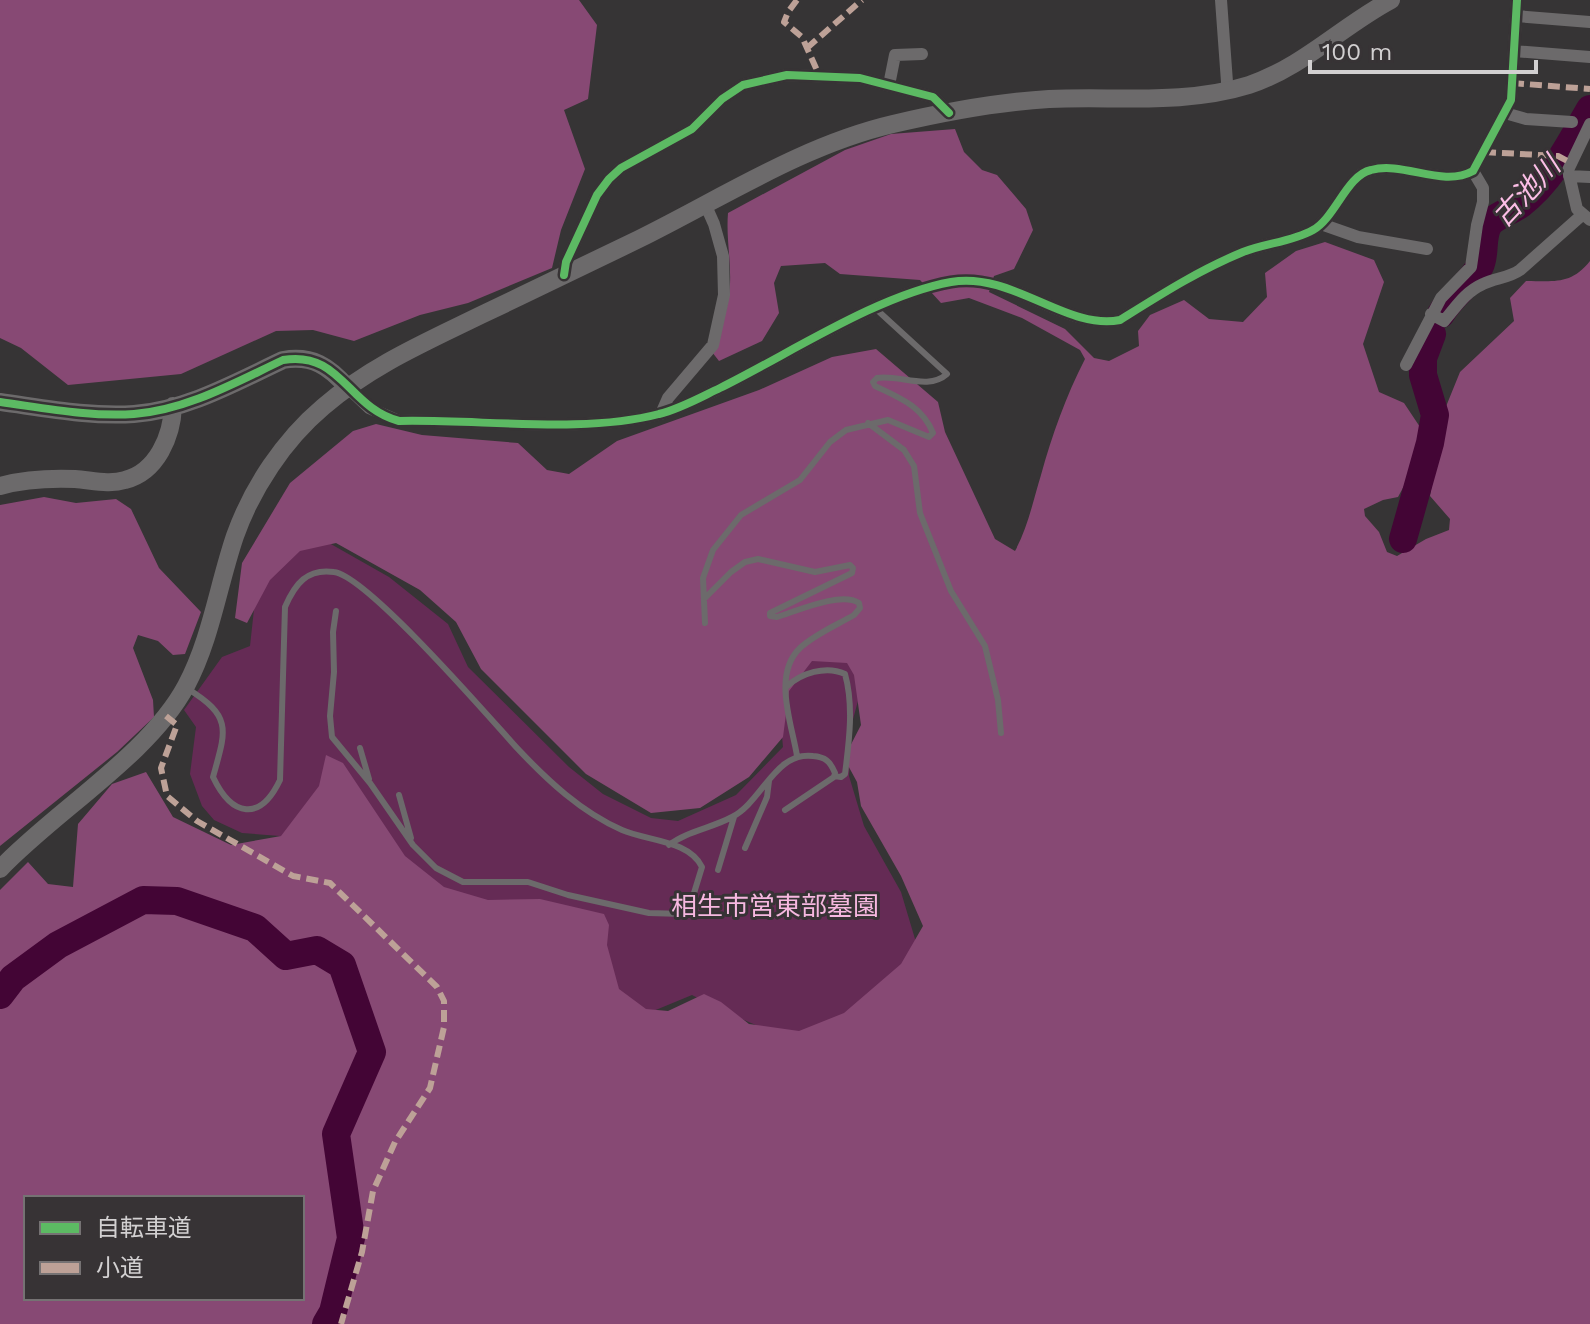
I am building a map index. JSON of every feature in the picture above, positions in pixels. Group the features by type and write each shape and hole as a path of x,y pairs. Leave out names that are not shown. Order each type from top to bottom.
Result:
{"street":[{"path":"1221,0 1230,90"},
{"path":"0,869 166,716 185,688 205,643 236,534 251,499 280,454 319,410 403,352 706,206 802,155 855,133 949,113 1048,99 1216,94 1285,70 1391,0"},
{"path":"0,402 98,414 136,414 201,398 283,360 297,357 319,361 369,408 399,421 624,421 661,414 876,309 915,292 954,281 988,283 1018,291 1083,318 1107,323 1120,320 1215,263 1262,244 1311,231 1321,224 1357,178 1367,170 1382,168 1456,177 1473,171 1511,100 1517,0"},
{"path":"1516,16 1590,22"},
{"path":"1514,51 1590,57"},
{"path":"889,85 895,55 922,54"},
{"path":"564,275 566,262 597,195 609,179 621,168 692,129 722,99 743,85 787,75 860,78 933,97 949,113"},
{"path":"1505,113 1526,119 1572,122"},
{"path":"1431,314 1444,321 1458,302 1480,285 1512,276 1586,218 1577,209 1569,176 1574,154 1588,130"},
{"path":"1406,365 1441,298 1471,267 1483,202 1483,188 1473,171"},
{"path":"1569,176 1590,177"},
{"path":"661,414 668,398 713,345 722,308 723,256 706,206"},
{"path":"1321,224 1358,237 1427,249"},
{"path":"0,486 47,478 110,482 128,480 160,453 172,424 173,406"}],"lane":[{"path":"705,623 703,578 713,550 741,515 800,480 830,442 846,430 888,420 929,437 933,433 928,420 917,408 875,386 873,382 889,376 931,382 947,374 876,309"},
{"path":"868,423 904,450 914,466 920,513 930,539 951,591 985,646 998,700 1001,733"},
{"path":"704,599 731,572 745,562 758,559 815,572 850,565 853,568 852,573 770,613 770,616 777,617 841,599 853,599 860,608 854,615 802,646 788,665 786,687 797,756"},
{"path":"185,688 209,702 223,720 223,742 213,777 222,796 238,808 257,808 270,800 280,780 285,607 295,585 305,577 318,571 337,572 353,580 380,603 535,766 571,799 624,831 686,850 697,857 702,867 683,914 649,913 568,895 528,882 463,882 436,868 413,845 370,783 332,737 330,716 336,611"},
{"path":"380,603 388,596"},
{"path":"785,810 834,776 845,774 850,737 849,688 845,674 837,670 797,676 786,687"},
{"path":"360,748 370,783"},
{"path":"669,845 677,838 734,817 789,758 824,757 832,764 834,776"},
{"path":"745,848 767,797 769,781"},
{"path":"399,795 413,845"},
{"path":"718,870 734,817"}],"green space":[{"name":"相生市営東部墓園","path":"322,539 389,577 448,624 468,667 569,767 603,794 651,818 678,821 736,795 783,747 776,673 792,583 865,675 852,723 849,776 864,826 901,892 918,949 862,1003 845,1016 810,1033 785,1035 743,1020 692,995 646,1014 461,901 293,837 242,833 214,820 202,806 190,774 196,727 184,710 222,657 250,646 256,591 305,542"}],"shaded area":[{"path":"0,0 579,0 597,25 588,99 564,110 585,169 561,230 552,268 468,303 420,315 354,341 313,330 276,331 181,374 68,385 21,348 0,338"},
{"path":"955,129 964,152 982,170 997,175 1026,209 1033,230 1014,269 994,276 989,292 1065,329 1094,358 1109,361 1139,346 1138,331 1150,315 1184,300 1209,319 1243,322 1267,297 1265,273 1296,251 1325,242 1374,260 1384,282 1363,344 1379,392 1404,403 1420,427 1412,471 1398,497 1364,509 1365,516 1379,532 1387,552 1397,556 1449,530 1450,519 1430,496 1445,409 1460,372 1514,321 1510,298 1526,281 1569,278 1590,261 1590,1324 0,1324 0,890 28,862 48,884 73,887 78,824 112,784 146,772 173,817 231,845 281,836 319,786 326,755 343,763 405,856 444,887 488,900 540,899 604,914 609,925 607,945 619,989 646,1009 668,1011 704,994 721,1002 749,1024 799,1031 844,1013 901,964 923,926 901,876 861,806 857,782 844,758 861,725 854,675 847,663 812,661 789,691 783,737 749,777 700,808 651,813 586,774 481,669 456,622 420,590 336,543 300,551 270,580 247,623 235,618 242,563 290,483 353,431 376,424 422,435 518,443 547,470 569,474 617,441 759,390 832,357 876,349 938,402 945,432 995,539 1015,551 1027,523 1060,416 1085,359 1080,350 1022,318 969,298 941,303 920,280 840,274 825,263 781,266 774,283 779,313 762,341 719,361 712,352 729,293 728,213 845,150 891,134"},
{"path":"44,497 76,503 116,499 131,509 159,568 201,612 185,654 173,655 158,641 138,635 133,648 153,700 154,717 117,752 0,846 0,505"}],"waterway":[{"name":"古池川","path":"1441,314 1480,266 1489,224 1521,204 1542,183 1560,160 1590,109"},
{"name":"古池川","path":"1403,539 1435,415 1423,375 1423,358 1432,334"},
{"path":"0,995 13,978 58,945 143,900 177,901 255,928 286,956 317,950 342,965 372,1052 336,1134 351,1238 333,1312 326,1324"}],"marked path":[{"path":"797,0 784,22 802,37 820,77"},
{"path":"807,48 862,0"},
{"path":"1512,83 1590,89"},
{"path":"1484,152 1558,156 1571,163"},
{"path":"166,716 177,725 161,768 167,796 197,821 293,876 330,883 437,987 444,1001 444,1027 430,1088 395,1142 373,1191 362,1252 341,1324"}],"cycle path":[{"path":"0,402 67,411 134,414 192,401 283,360 303,359 332,371 368,405 399,421 598,423 629,420 675,409 864,312 894,299 951,282 974,281 996,285 1080,317 1100,321 1120,320 1180,283 1227,259 1313,230 1328,216 1355,180 1371,170 1396,169 1449,177 1473,171 1511,100 1517,0"},
{"path":"564,275 566,262 597,195 609,179 621,168 692,129 722,99 743,85 787,75 860,78 933,97 949,113"}]}
